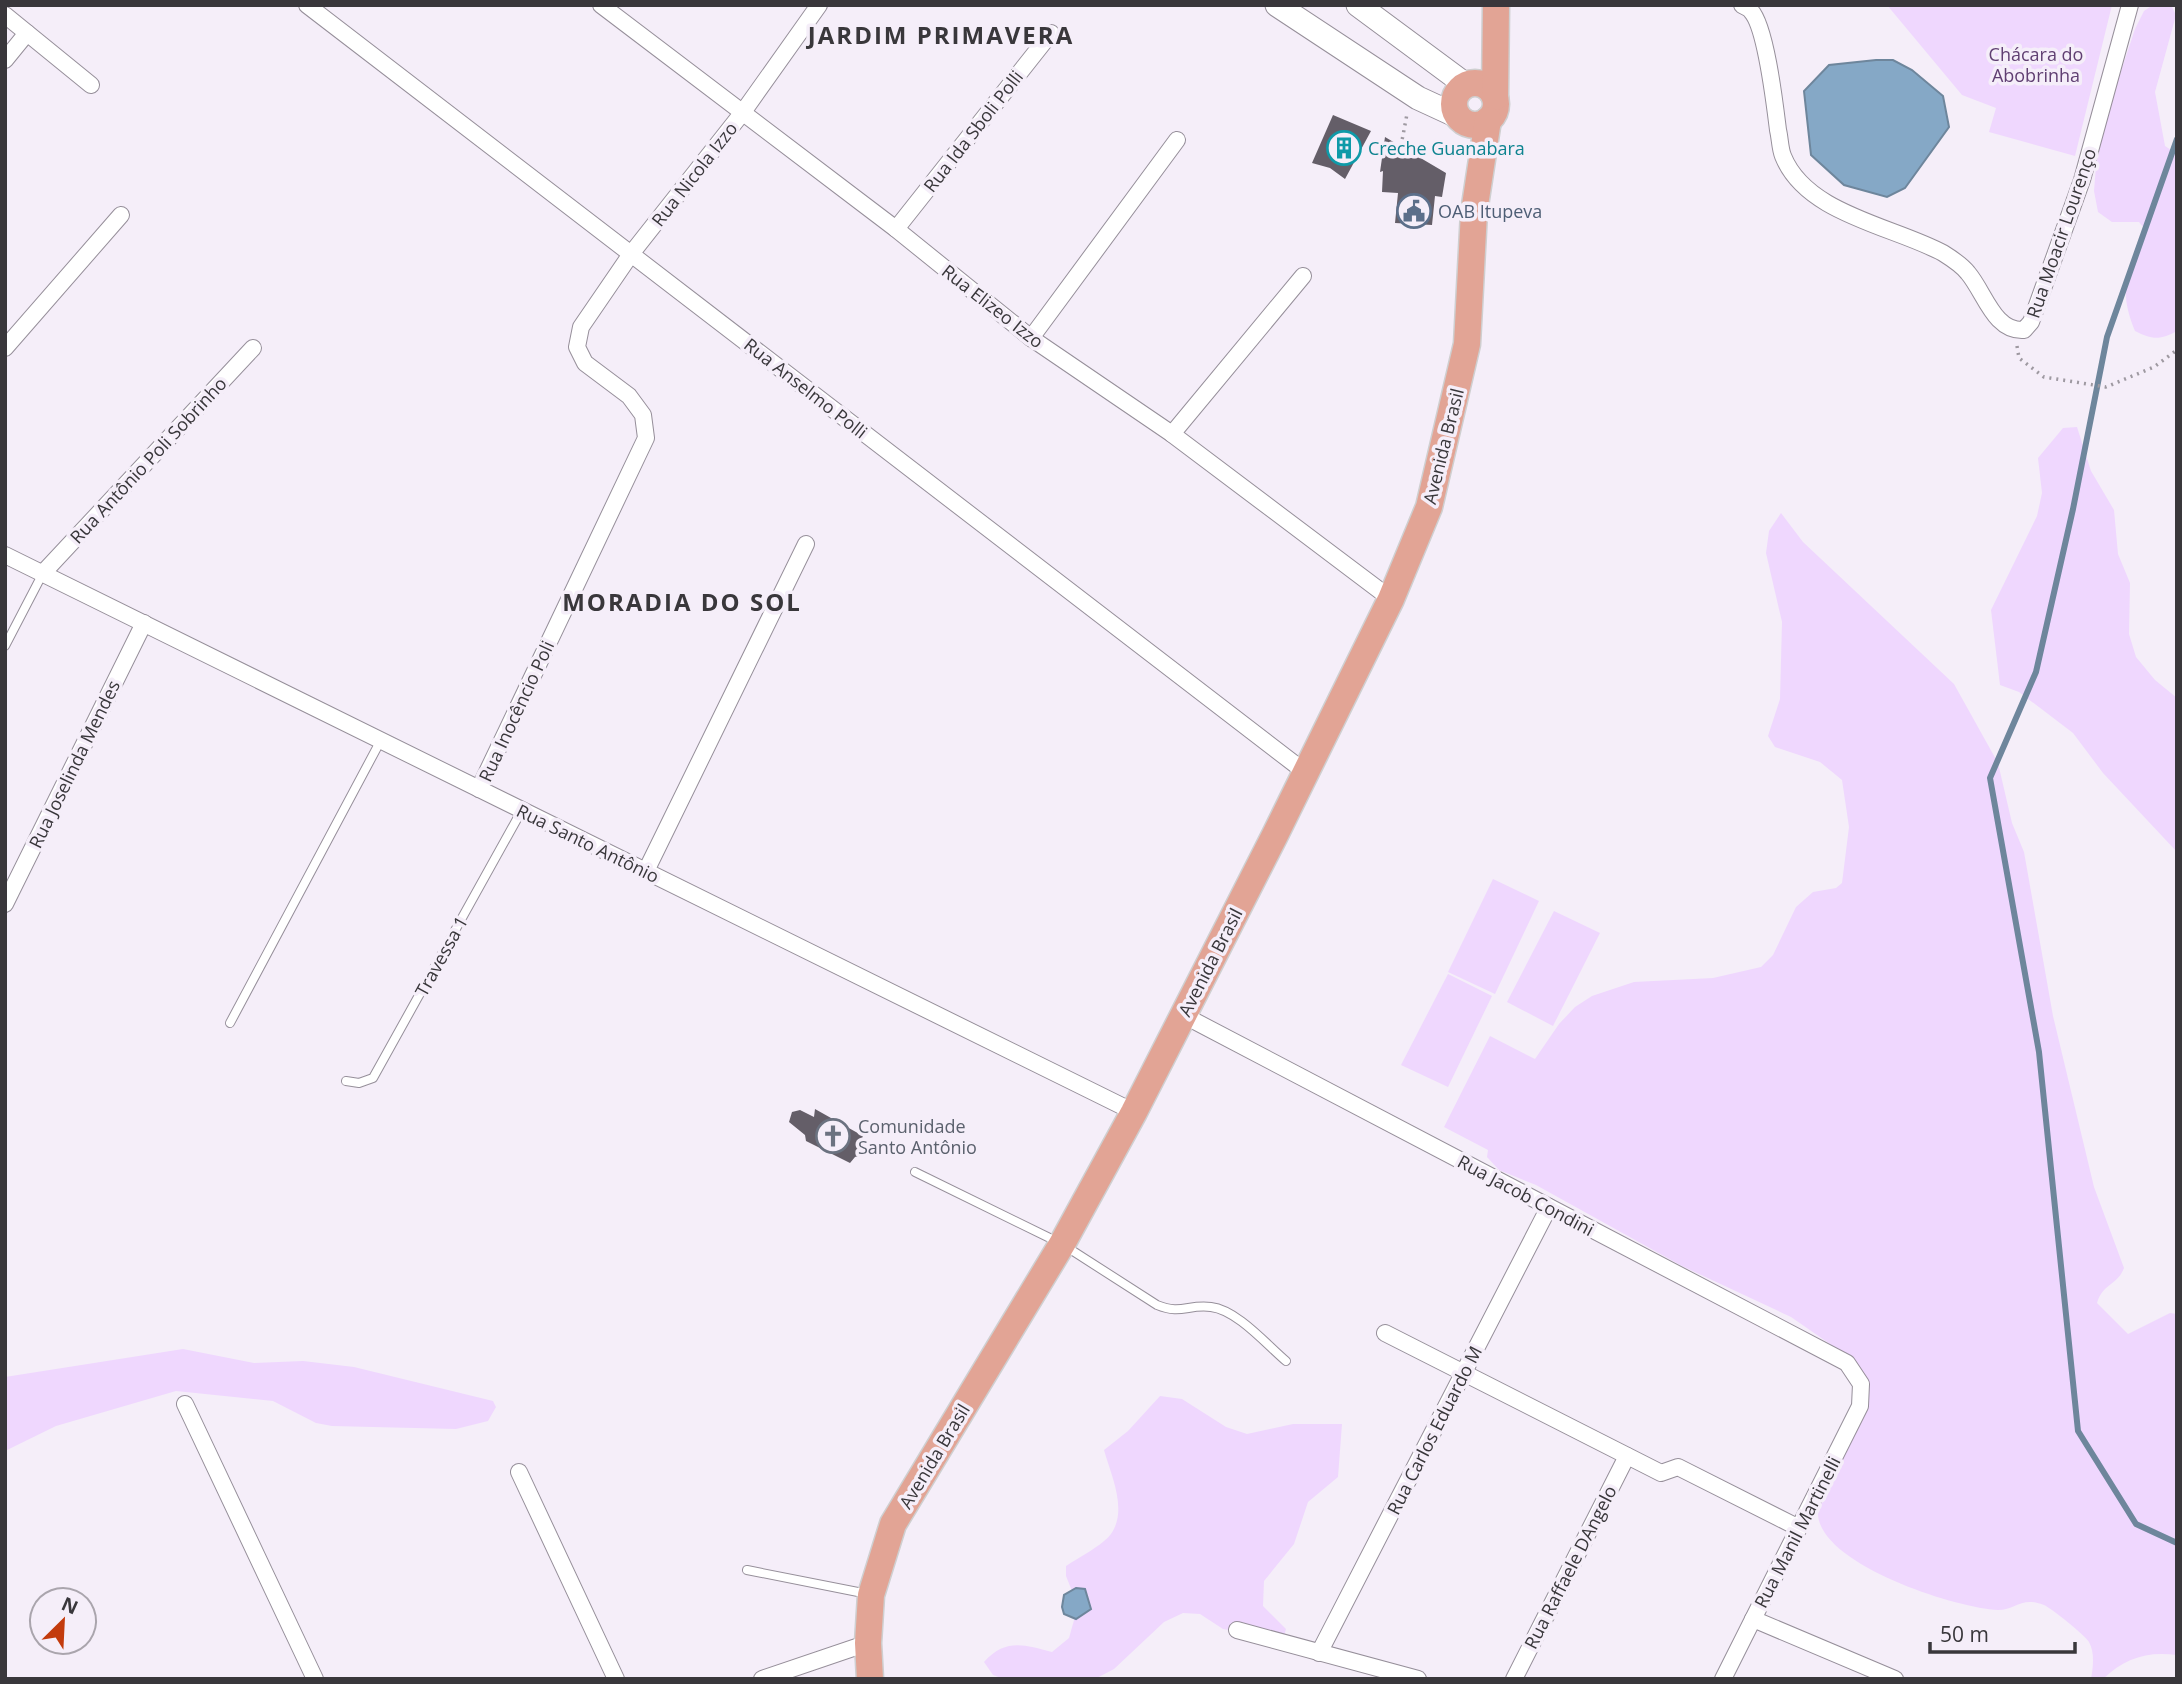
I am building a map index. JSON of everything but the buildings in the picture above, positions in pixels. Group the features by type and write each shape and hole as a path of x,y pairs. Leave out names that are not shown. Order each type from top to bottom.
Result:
{"main road":[{"path":"1277,5 1418,99 1476,114 1486,86 1467,84 1358,5"},
{"name":"Avenida Brasil","path":"870,1679 867,1643 871,1595 893,1524 1062,1244 1134,1112 1391,599 1429,507 1466,344 1474,212 1476,114 1494,5"},
{"name":"Avenida Brasil","path":"1467,84 1494,5"}],"street":[{"name":"Rua Anselmo Polli","path":"307,5 1305,772"},
{"name":"Rua Elizeo Izzo","path":"601,5 896,229 1031,338 1172,433 1391,599"},
{"name":"Rua Nicola Izzo","path":"577,347 581,327 631,254 743,112 819,5"},
{"name":"Rua Moacir Lourenço","path":"1742,5 1751,11 1759,28 1769,69 1782,155 1793,174 1809,191 1827,204 1924,243 1947,256 1968,272 1998,318 2014,331 2024,330 2031,323 2073,206 2130,5"},
{"path":"5,15 91,85"},
{"path":"5,60 27,33"},
{"name":"Rua Ida Sboli Polli","path":"896,229 1051,33"},
{"path":"1031,338 1177,140"},
{"path":"5,348 121,215"},
{"path":"1172,433 1303,276"},
{"name":"Rua Inocêncio Poli","path":"479,789 646,438 643,415 629,396 585,363 577,347"},
{"name":"Rua Antônio Poli Sobrinho","path":"43,573 253,348"},
{"path":"646,871 806,544"},
{"name":"Rua Santo Antônio","path":"5,555 1134,1112"},
{"name":"Rua Joselinda Mendes","path":"5,904 144,623"},
{"name":"Rua Jacob Condini","path":"1183,1015 1847,1363 1861,1384"},
{"name":"Rua Carlos Eduardo M","path":"1320,1653 1549,1207"},
{"path":"1385,1333 1661,1473 1678,1467 1799,1528"},
{"name":"Rua Manil Martinelli","path":"1723,1679 1860,1406 1861,1384"},
{"path":"185,1404 316,1679"},
{"name":"Rua Raffaele DAngelo","path":"1514,1679 1627,1455"},
{"path":"519,1472 616,1679"},
{"path":"1753,1619 1895,1679"},
{"path":"1237,1630 1418,1679"},
{"path":"762,1679 867,1643"}],"lane":[{"path":"5,646 43,573"},
{"path":"230,1023 381,740"},
{"name":"Travessa 1","path":"346,1081 359,1083 373,1078 522,810"},
{"path":"915,1172 1062,1244 1170,1311 1213,1307 1232,1314 1286,1361"},
{"path":"747,1570 871,1595"}],"path":[{"path":"1401,146 1408,111"},
{"path":"2014,331 2019,358 2044,377 2106,387 2154,367 2177,350"}],"green space":[{"name":"Chácara do Abobrinha","path":"1887,5 2112,5 2075,156 1989,132 1996,108 1962,95"},
{"path":"2153,5 2171,5 2176,15 2155,92 2165,146 2171,150 2177,144 2177,331 2156,338 2135,331 2127,303 2129,267 2144,228 2139,222 2112,222 2098,212 2094,191 2098,141 2135,29 2144,11"},
{"path":"2077,427 2091,471 2114,510 2118,554 2130,583 2129,634 2136,657 2155,680 2177,698 2177,852 2103,773 2073,733 2019,692 2000,685 1991,610 2037,516 2042,493 2038,458 2063,428"},
{"path":"1781,513 1803,542 1954,684 1998,763 2012,823 2024,852 2053,1016 2094,1187 2124,1268 2097,1303 2128,1334 2170,1313 2177,1314 2177,1655 2146,1655 2128,1661 2103,1679 2091,1679 2093,1655 2089,1642 2068,1622 2044,1605 2030,1602 1998,1610 1923,1592 1865,1567 1842,1551 1825,1533 1818,1515 1823,1487 1867,1380 1856,1362 1791,1317 1682,1266 1536,1185 1499,1170 1487,1157 1488,1150 1444,1127 1490,1036 1535,1059 1559,1024 1575,1007 1592,996 1634,982 1713,978 1761,967 1773,955 1796,907 1813,892 1836,888 1842,883 1849,827 1842,780 1820,762 1775,747 1768,736 1780,699 1782,622 1766,553 1769,531"},
{"path":"1493,879 1539,901 1495,994 1448,972"},
{"path":"1554,911 1600,933 1553,1026 1507,1002"},
{"path":"1448,974 1492,996 1448,1087 1401,1065"},
{"path":"183,1349 254,1363 303,1361 354,1367 493,1401 496,1407 488,1421 456,1429 332,1426 316,1423 273,1401 176,1391 56,1426 5,1451 5,1377"},
{"path":"1160,1396 1182,1399 1226,1427 1247,1434 1293,1424 1342,1424 1338,1477 1308,1502 1294,1544 1264,1581 1263,1606 1286,1629 1283,1639 1223,1629 1200,1614 1183,1613 1164,1622 1114,1669 1095,1679 1004,1679 993,1675 984,1662 1000,1649 1016,1645 1052,1652 1069,1638 1078,1606 1066,1576 1066,1566 1107,1538 1116,1525 1118,1503 1104,1450 1128,1431"}],"water":[{"path":"1893,60 1912,70 1943,96 1949,127 1905,188 1887,197 1844,185 1811,155 1804,91 1829,65"},
{"path":"1076,1588 1085,1589 1091,1609 1076,1619 1064,1614 1062,1607 1064,1595"}],"waterway":[{"path":"2177,139 2107,337 2073,509 2036,672 1990,778 2039,1052 2078,1431 2136,1524 2177,1543"}],"place":[{"name":"Creche Guanabara","path":"1344,148"},
{"name":"OAB Itupeva","path":"1414,211"},
{"name":"Comunidade Santo Antônio","path":"833,1136"}],"district":[{"name":"JARDIM PRIMAVERA","path":"941,34"},
{"name":"MORADIA DO SOL","path":"682,601"}]}
